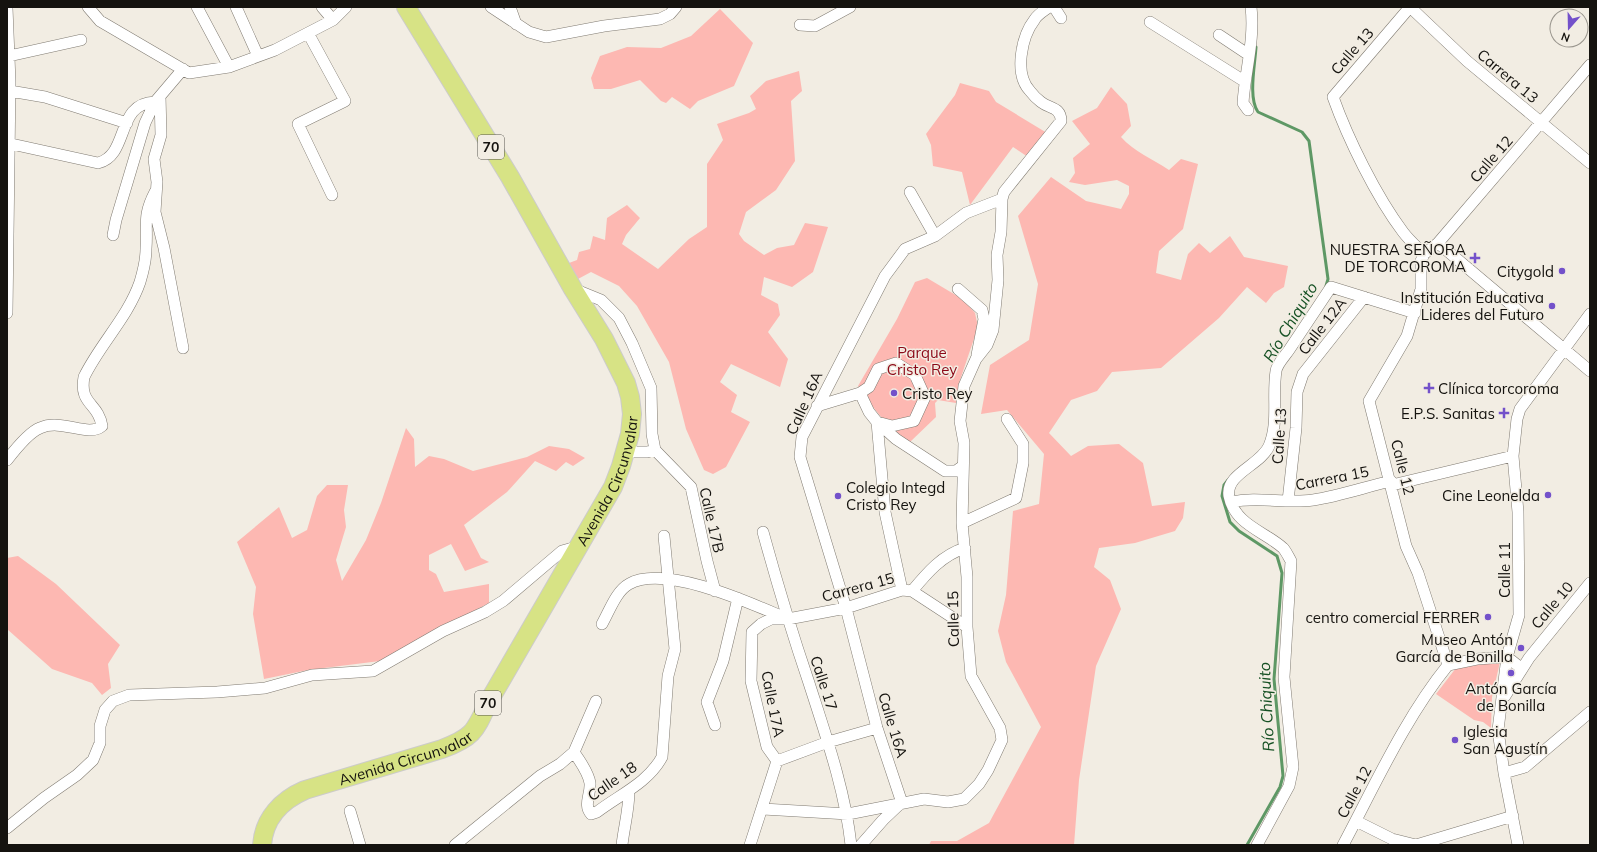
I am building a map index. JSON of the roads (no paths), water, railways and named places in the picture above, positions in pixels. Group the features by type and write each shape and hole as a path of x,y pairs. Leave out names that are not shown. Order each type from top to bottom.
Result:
{"main road":[{"name":"Avenida Circunvalar","path":"262,845 267,827 276,810 294,795 313,787 442,749 461,742 477,728 489,701 613,487 630,434 632,414 630,397 626,383 604,339 573,289 510,177 406,7"}],"street":[{"path":"88,7 100,20 186,71 229,67 276,50 333,20 346,7"},
{"path":"197,7 229,67"},
{"path":"322,7 333,20"},
{"path":"492,7 529,32 546,37 604,26 660,19 673,10"},
{"path":"510,7 516,24"},
{"path":"800,25 815,26 850,7"},
{"path":"976,359 987,345 993,330 998,280 997,256 1001,232 1002,199 1004,192 1061,121 1061,115 1056,108 1042,103 1023,83 1020,66 1024,42 1035,19 1049,7"},
{"path":"1054,7 1061,18"},
{"path":"1248,110 1243,103 1244,81 1252,43 1251,7"},
{"name":"Calle 13","path":"1410,7 1333,97 1347,132 1381,197 1403,232 1424,254"},
{"name":"Carrera 13","path":"1410,7 1467,61 1590,163"},
{"path":"7,311 9,85 8,8"},
{"path":"240,8 258,56"},
{"path":"1150,22 1244,81"},
{"path":"308,33 345,101 298,124 332,195"},
{"path":"1219,35 1249,55"},
{"path":"9,56 81,40"},
{"name":"Calle 12","path":"1344,845 1430,686 1448,665 1418,573 1406,546 1369,401 1407,336 1421,289 1421,261 1424,254 1438,243 1590,65"},
{"path":"113,235 140,138 158,99 186,71"},
{"path":"9,85 127,123"},
{"path":"8,143 98,163 107,161 113,155 127,123 138,105 158,99"},
{"path":"158,99 161,135 154,159 157,182 155,192 158,229 164,248 183,348"},
{"path":"7,460 38,428 53,424 87,430 97,430 102,426 101,420 84,396 82,388 84,377 124,314 140,281 146,248 146,215 148,205 155,192"},
{"path":"910,192 935,236"},
{"name":"Calle 16A","path":"902,803 877,728 846,608 800,457 802,438 885,276 905,249 935,236 966,213 1002,199"},
{"path":"1438,243 1590,371"},
{"path":"1257,845 1289,786 1292,777 1293,767 1284,677 1291,560 1284,549 1242,520 1231,502 1229,495 1234,479 1261,458 1266,452 1274,432 1276,369 1331,287 1415,313"},
{"path":"573,289 601,300 619,318 632,343 651,388 652,434 655,450 647,452 625,452"},
{"path":"958,289 982,310 984,318 976,359"},
{"name":"Calle 12A","path":"1303,374 1364,297"},
{"name":"Calle 11","path":"1518,845 1504,773 1498,730 1507,657 1519,615 1518,512 1514,456 1517,419 1520,409 1590,314"},
{"name":"Calle 15","path":"763,809 848,814 924,799 948,802 964,799 979,784 1002,740 1000,728 971,676 967,627 967,577 962,523 964,443 960,421 964,386 976,359"},
{"path":"818,406 860,393 869,387 878,369 896,363 916,374 925,397 914,421 892,426 877,422"},
{"name":"Calle 13","path":"1288,501 1296,428 1297,392 1303,374"},
{"path":"860,393 869,412 877,422 896,438 944,471 956,472 963,466"},
{"path":"962,523 1016,498 1023,463 1023,444 1007,419"},
{"path":"877,422 885,512 907,590 952,552 965,548"},
{"name":"Calle 17B","path":"655,450 691,487 706,561 715,591"},
{"name":"Carrera 15","path":"1231,502 1248,498 1288,501 1314,500 1514,456"},
{"name":"Calle 17","path":"763,532 788,619 828,742 848,814 851,845"},
{"name":"Calle 18","path":"574,752 586,770 590,784 587,806 591,814 597,812 630,791 656,768 662,757 668,676 675,648 664,536"},
{"path":"7,828 44,798 77,775 93,760 100,743 100,726 105,710 113,701 128,695 217,692 265,688 312,675 373,671 443,631 485,612 503,600 562,551 580,546"},
{"path":"602,624 620,592 628,584 642,579 669,578 738,598 788,619"},
{"name":"Calle 10","path":"1500,708 1508,689 1521,668 1589,587"},
{"name":"Carrera 15","path":"752,632 761,624 771,619 788,619 846,608 907,590 967,627"},
{"path":"715,725 707,702 723,661 738,598"},
{"name":"Calle 17A","path":"752,632 751,681 767,747 777,761"},
{"path":"1448,665 1477,658 1507,657 1521,668"},
{"path":"455,845 540,776 560,764 574,752 596,701"},
{"path":"1504,773 1525,767 1590,712"},
{"path":"750,845 763,809 777,761 828,742 877,728"},
{"path":"622,845 624,826 629,806 630,791"},
{"path":"861,845 866,838 902,803"},
{"path":"350,811 360,845"},
{"path":"1356,821 1392,839 1416,845 1513,816"}],"waterway":[{"name":"Río Chiquito","path":"1256,47 1253,98 1258,112 1302,132 1309,141 1328,279 1326,286"},
{"name":"Río Chiquito","path":"1228,480 1224,485 1222,496 1230,522 1239,531 1277,556 1282,573 1274,679 1283,776 1280,787 1247,845"}],"place":[{"name":"NUESTRA SEÑORA DE TORCOROMA","path":"1475,258"},
{"name":"Citygold","path":"1562,271"},
{"name":"Institución Educativa Lideres del Futuro","path":"1552,306"},
{"name":"Clínica torcoroma","path":"1429,388"},
{"name":"Cristo Rey","path":"894,393"},
{"name":"E.P.S. Sanitas","path":"1504,413"},
{"name":"Cine Leonelda","path":"1548,495"},
{"name":"Colegio Integd Cristo Rey","path":"838,496"},
{"name":"centro comercial FERRER","path":"1488,617"},
{"name":"Museo Antón García de Bonilla","path":"1521,648"},
{"name":"Antón García de Bonilla","path":"1511,673"},
{"name":"Iglesia San Agustín","path":"1455,740"}],"park label":[{"name":"Parque Cristo Rey","path":"922,360"}]}
